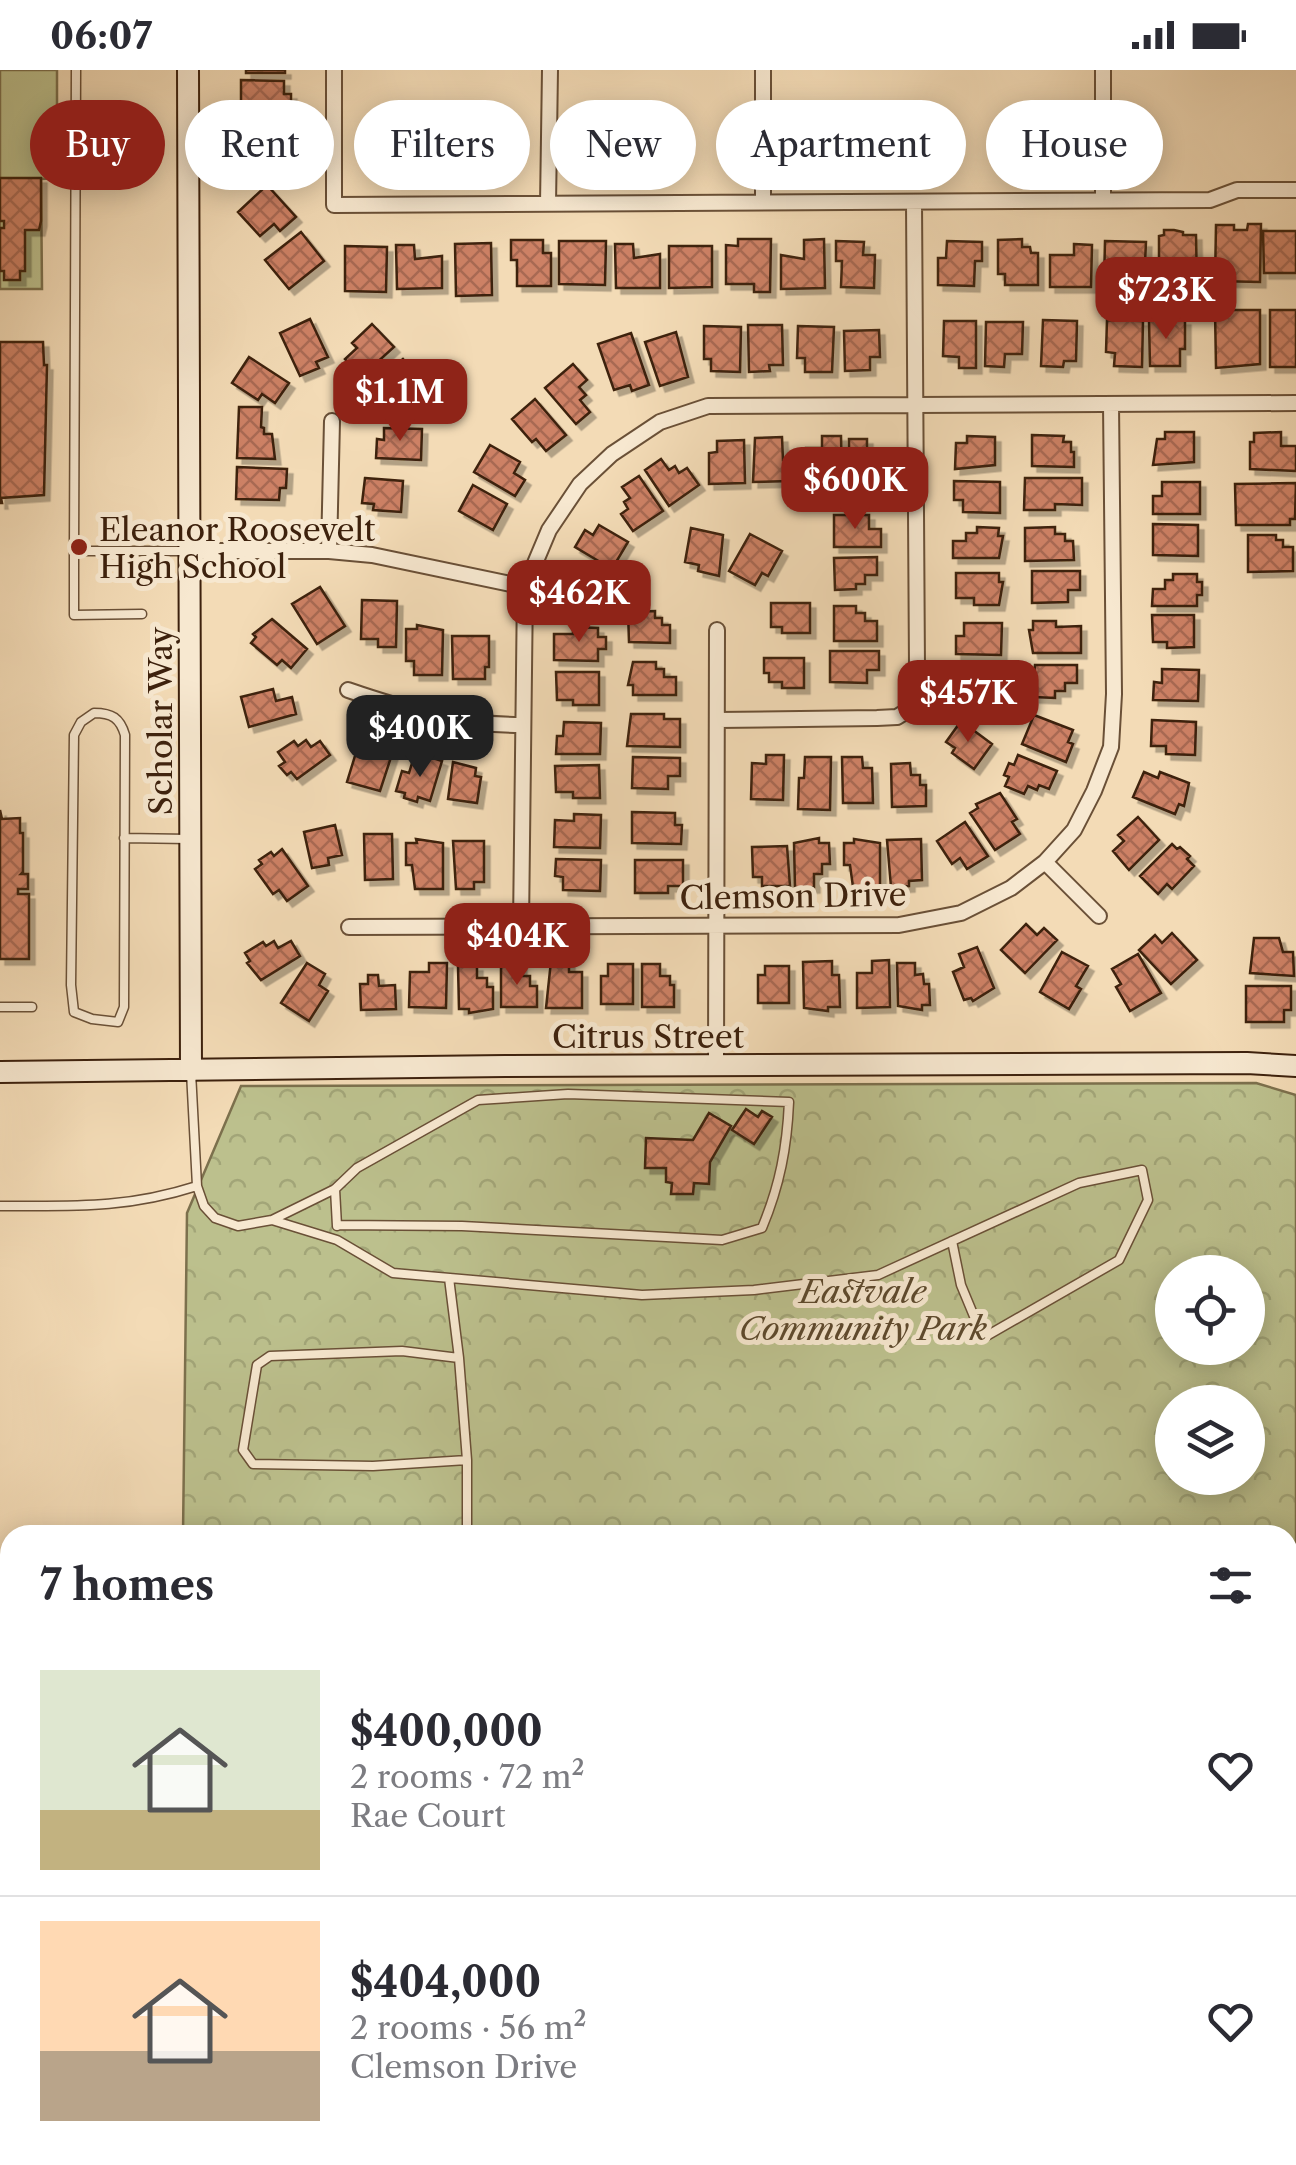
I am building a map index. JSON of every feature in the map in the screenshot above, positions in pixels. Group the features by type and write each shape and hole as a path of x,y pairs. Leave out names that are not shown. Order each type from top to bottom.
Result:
{"street":[{"name":"Scholar Way","path":"188,70 191,1071"},
{"path":"334,70 334,205 1210,200 1237,190 1296,190"},
{"path":"548,204 550,70"},
{"path":"763,70 764,202"},
{"path":"1103,70 1103,200"},
{"path":"718,720 896,717 910,709 917,668 914,202"},
{"path":"521,926 525,587 549,530 580,484 612,454 660,422 708,406 1296,403"},
{"name":"Clemson Drive","path":"348,926 899,926 961,913 1010,888 1045,862 1074,830 1111,747 1112,404"},
{"path":"330,550 332,421"},
{"path":"190,550 330,550 525,587"},
{"path":"716,1066 717,630"},
{"path":"348,690 440,718 482,725 521,725"},
{"path":"1045,862 1099,916"},
{"name":"Citrus Street","path":"0,1072 1296,1066"}],"lane":[{"path":"76,70 74,615 142,614"},
{"path":"74,550 190,550"},
{"path":"94,713 109,713 122,723 124,838 124,1007 118,1022 74,1012 71,984 74,735 81,722 94,713"},
{"path":"124,838 190,840"},
{"path":"0,1007 32,1007"},
{"path":"191,1071 196,1186 204,1206 223,1222 238,1226 272,1220 335,1189 357,1168 478,1100 568,1094 789,1102 788,1148 777,1192 762,1228 722,1240 462,1226 337,1226"},
{"path":"272,1220 337,1240 392,1273 642,1295 754,1290 878,1275 952,1241 1080,1183 1142,1170 1148,1200 1119,1260 983,1338 962,1285 952,1241"},
{"path":"0,1206 98,1206 152,1200 196,1186"},
{"path":"335,1189 337,1240"},
{"path":"449,1278 467,1460 467,1525"},
{"path":"459,1358 402,1351 270,1356 256,1365 244,1450 253,1464 373,1466 467,1460"}],"green space":[{"path":"0,70 57,70 57,100 30,100 30,190 41,190 42,289 0,289"},
{"name":"Eastvale Community Park","path":"1256,1083 1296,1095 1296,1525 183,1525 187,1213 241,1086"}],"building":[{"path":"285,70 285,73 246,73"},
{"path":"241,80 284,81 284,94 291,94 291,100 241,100"},
{"path":"0,178 30,178 30,190 41,190 41,221 39,230 25,230 25,271 20,271 20,280 4,280 4,271 0,271 0,228 4,228 4,221 0,221"},
{"path":"262,190 272,190 296,217 280,231 274,224 260,236 238,212"},
{"path":"1248,224 1261,224 1260,282 1215,281 1216,225 1247,230"},
{"path":"1164,230 1196,235 1197,285 1159,285 1159,236 1164,235"},
{"path":"1263,231 1296,231 1296,273 1264,273"},
{"path":"301,232 324,261 289,289 265,260"},
{"path":"738,239 771,239 770,292 754,292 754,284 726,284 726,245 738,246"},
{"path":"824,239 825,288 781,289 781,255 804,259 804,240"},
{"path":"1022,239 1022,247 1038,253 1038,285 1005,285 1005,274 998,274 998,240"},
{"path":"511,240 543,240 543,253 551,253 551,286 517,286 517,260 511,260"},
{"path":"559,241 606,241 605,285 559,284"},
{"path":"836,241 864,242 863,255 875,255 874,288 841,287 842,261 836,261"},
{"path":"947,241 982,242 982,261 975,261 974,286 938,285 938,258 946,258"},
{"path":"1105,241 1146,242 1144,284 1104,283"},
{"path":"491,243 492,295 456,296 455,244"},
{"path":"615,244 633,244 634,258 660,254 660,288 616,288"},
{"path":"1074,244 1092,245 1091,287 1050,287 1050,255 1074,255"},
{"path":"396,245 414,245 415,259 442,256 442,288 397,289"},
{"path":"345,246 387,247 386,292 345,291"},
{"path":"669,246 712,246 712,287 669,288"},
{"path":"1215,310 1260,310 1260,364 1216,368"},
{"path":"1270,310 1296,310 1296,367 1270,367"},
{"path":"310,319 328,357 316,362 319,368 300,376 280,333"},
{"path":"1043,320 1077,321 1076,361 1064,361 1063,367 1041,366"},
{"path":"1107,320 1143,321 1142,367 1114,366 1115,353 1106,352"},
{"path":"1149,320 1185,320 1185,349 1180,349 1180,366 1150,366"},
{"path":"944,321 976,321 976,368 959,368 959,357 943,356"},
{"path":"986,322 1023,322 1022,354 1005,354 1004,367 985,366"},
{"path":"372,324 394,347 361,377 345,359 357,348 352,343"},
{"path":"748,325 782,325 783,365 769,365 770,371 749,372"},
{"path":"704,326 741,327 740,372 711,371 711,359 704,359"},
{"path":"798,326 834,327 832,372 805,372 805,358 797,358"},
{"path":"879,330 880,357 870,357 870,370 845,371 844,331"},
{"path":"676,332 688,377 660,386 645,342"},
{"path":"631,333 649,385 632,391 630,385 614,390 598,344"},
{"path":"0,342 43,342 47,365 44,495 1,498 2,503 0,503"},
{"path":"249,357 289,383 275,403 262,394 258,400 232,383"},
{"path":"403,359 426,383 390,410 369,388"},
{"path":"573,364 587,380 579,387 586,395 580,400 590,412 576,424 545,388"},
{"path":"535,399 566,435 546,451 536,439 532,442 512,419"},
{"path":"239,407 262,407 261,427 264,434 272,434 275,459 237,458"},
{"path":"384,428 422,429 421,460 376,458 377,439 384,440"},
{"path":"1165,432 1194,432 1194,462 1153,465 1157,439 1165,439"},
{"path":"1281,432 1281,446 1296,446 1296,471 1250,469 1254,433"},
{"path":"1032,435 1064,436 1063,442 1071,442 1074,467 1032,466"},
{"path":"822,436 841,436 842,482 807,482 806,448 822,448"},
{"path":"967,436 995,437 995,465 955,469 956,443 967,443"},
{"path":"782,437 783,460 789,459 790,481 753,482 755,438"},
{"path":"849,439 867,439 867,452 876,452 876,462 883,461 883,482 849,482"},
{"path":"744,440 745,483 709,484 709,453 717,452 717,441"},
{"path":"490,445 520,462 514,473 525,480 515,496 474,472"},
{"path":"661,459 669,470 675,466 679,473 687,468 699,485 669,506 645,470"},
{"path":"237,467 287,469 286,488 280,488 279,500 236,499"},
{"path":"639,476 663,511 633,531 621,514 628,509 624,502 630,498 622,487"},
{"path":"365,478 403,481 401,512 373,510 374,504 362,503"},
{"path":"1025,478 1082,478 1082,505 1055,504 1055,510 1024,510"},
{"path":"954,481 1000,482 1000,513 963,512 963,500 954,500"},
{"path":"1162,482 1200,482 1200,514 1153,514 1153,496 1162,496"},
{"path":"1296,483 1295,519 1290,519 1290,525 1236,525 1235,484"},
{"path":"473,485 507,504 493,530 459,511"},
{"path":"834,515 869,515 869,529 881,529 881,547 834,547"},
{"path":"1153,524 1198,525 1198,556 1153,555"},
{"path":"599,525 628,542 612,569 575,547 585,530 593,535"},
{"path":"977,527 999,528 998,536 1003,536 999,558 953,558 953,541 966,541 966,533 977,533"},
{"path":"1055,527 1055,534 1065,534 1065,541 1073,541 1074,560 1025,561 1025,528"},
{"path":"691,528 723,535 719,576 698,571 699,565 685,562"},
{"path":"750,534 782,551 768,576 762,573 755,585 729,571"},
{"path":"1248,535 1276,535 1276,540 1283,540 1283,547 1293,547 1293,571 1248,572"},
{"path":"877,557 877,575 865,575 865,584 856,584 856,589 835,590 834,558"},
{"path":"570,564 611,582 600,611 563,596 568,582 563,580"},
{"path":"1032,571 1080,571 1080,590 1068,590 1068,602 1032,603"},
{"path":"956,573 999,573 999,582 1003,582 999,605 974,605 974,598 956,598"},
{"path":"1173,574 1197,574 1197,582 1202,582 1202,595 1197,595 1197,606 1152,606 1153,589 1165,589 1165,580 1173,580"},
{"path":"320,587 345,626 317,644 292,604"},
{"path":"362,600 397,601 396,647 378,647 378,639 361,639"},
{"path":"771,603 810,603 810,633 782,633 782,627 771,627"},
{"path":"834,606 856,606 856,613 865,613 865,621 877,621 877,641 834,641"},
{"path":"655,611 655,618 662,618 662,625 670,625 670,643 629,642 628,612"},
{"path":"1152,615 1194,615 1194,647 1167,648 1167,642 1153,642"},
{"path":"272,619 307,649 291,668 282,660 277,665 251,643 256,637 253,634"},
{"path":"1033,621 1056,621 1056,627 1081,626 1081,653 1033,653 1029,630 1033,630"},
{"path":"964,623 1002,623 1001,655 956,654 956,636 964,636"},
{"path":"417,625 443,630 442,675 414,675 414,661 406,661 406,629 417,629"},
{"path":"573,627 598,628 598,637 606,637 606,649 598,649 598,661 554,660 554,634 573,634"},
{"path":"452,636 489,636 485,679 453,679"},
{"path":"830,651 879,651 879,670 867,670 867,683 830,682"},
{"path":"764,658 804,658 804,688 782,688 782,682 769,682 769,673 764,673"},
{"path":"633,662 656,662 656,669 664,669 664,677 676,677 676,695 633,695 633,685 628,685"},
{"path":"960,664 1001,667 1001,696 972,696 972,690 963,690"},
{"path":"1035,665 1077,665 1077,683 1065,683 1065,691 1055,691 1055,698 1034,697 1029,675 1034,675"},
{"path":"1162,669 1199,670 1198,701 1153,700 1154,682 1162,683"},
{"path":"556,672 599,672 599,705 573,705 573,700 557,700"},
{"path":"273,689 276,701 292,697 296,714 249,727 241,697"},
{"path":"631,714 664,714 664,719 680,719 680,747 627,746"},
{"path":"1034,715 1073,730 1066,762 1022,744"},
{"path":"1152,720 1196,722 1195,755 1166,754 1166,746 1151,746"},
{"path":"961,721 992,744 974,769 952,753 955,748 946,742"},
{"path":"564,722 601,723 600,754 556,754 557,736 563,736"},
{"path":"306,740 311,747 320,741 330,755 297,779 279,766 285,762 278,752 294,741 298,746"},
{"path":"377,742 394,748 380,791 347,782 358,746 374,751"},
{"path":"424,755 442,761 430,801 418,797 417,802 396,791 402,771 409,773 412,763 421,766"},
{"path":"766,755 784,755 783,800 751,799 752,763 766,764"},
{"path":"1018,755 1057,771 1049,789 1028,786 1024,794 1005,786 1009,763 1014,765"},
{"path":"633,757 680,758 680,776 668,776 668,789 632,788"},
{"path":"805,757 831,757 830,810 798,809 799,778 804,778"},
{"path":"842,757 862,757 863,768 872,768 873,803 843,803"},
{"path":"453,762 476,768 475,776 481,777 477,803 448,799"},
{"path":"910,763 911,775 920,775 920,785 926,785 926,806 892,807 891,764"},
{"path":"599,765 600,798 573,798 573,792 556,792 555,766"},
{"path":"1144,772 1158,778 1160,772 1189,783 1184,806 1179,804 1175,814 1133,797"},
{"path":"1000,793 1017,819 1012,822 1020,834 995,850 970,813 978,808 976,804"},
{"path":"0,810 2,819 20,818 23,833 21,874 28,874 28,889 18,889 18,894 29,894 29,959 0,959"},
{"path":"632,812 675,813 675,825 682,825 681,844 632,843"},
{"path":"574,814 601,815 600,848 554,847 555,820 574,821"},
{"path":"1138,817 1159,840 1129,870 1113,851 1124,841 1118,835"},
{"path":"965,822 988,856 967,869 960,858 952,864 937,841"},
{"path":"335,825 342,855 328,858 329,865 312,868 304,832"},
{"path":"364,834 392,834 393,879 365,880"},
{"path":"819,838 819,843 829,843 830,864 822,864 822,874 814,874 814,887 795,888 794,843"},
{"path":"416,839 443,843 443,889 415,889 412,865 406,865 406,843 417,843"},
{"path":"854,839 880,843 880,887 853,887 850,865 844,865 844,843 854,843"},
{"path":"921,839 922,880 891,887 887,840"},
{"path":"453,841 484,841 484,882 474,882 474,889 456,889"},
{"path":"1172,844 1190,856 1187,859 1194,866 1172,889 1167,884 1158,894 1140,876"},
{"path":"787,846 790,886 762,886 762,877 753,877 752,847"},
{"path":"282,849 308,886 287,901 279,890 273,894 255,869 262,864 259,860"},
{"path":"556,859 601,860 600,891 563,890 563,877 555,876"},
{"path":"635,860 683,860 683,886 668,886 668,893 635,893"},
{"path":"1026,924 1037,935 1044,928 1057,940 1025,973 1001,950"},
{"path":"1172,933 1197,960 1171,984 1139,950 1155,935 1162,943"},
{"path":"1254,938 1279,938 1283,952 1293,952 1294,976 1250,973"},
{"path":"274,941 278,948 291,941 300,956 261,980 247,963 250,961 245,953 263,942 266,946"},
{"path":"977,947 994,988 973,1001 964,1000 953,972 964,967 959,954"},
{"path":"1062,952 1088,966 1069,1009 1040,992"},
{"path":"1138,954 1161,993 1130,1011 1116,987 1121,984 1112,969"},
{"path":"889,960 890,1007 857,1008 857,973 872,973 872,961"},
{"path":"551,961 569,962 569,972 582,972 582,1008 546,1008"},
{"path":"832,961 832,975 839,975 840,1007 828,1007 828,1011 804,1008 803,962"},
{"path":"307,963 325,974 319,985 328,991 309,1021 281,1003"},
{"path":"429,963 447,963 446,1008 409,1007 410,972 429,972"},
{"path":"897,963 915,963 915,975 923,974 924,984 929,984 930,1005 922,1005 922,1010 898,1006"},
{"path":"608,964 633,964 633,1004 601,1004 601,976 608,976"},
{"path":"642,964 660,964 660,976 670,976 674,1007 642,1007"},
{"path":"501,965 521,965 521,976 530,976 530,986 537,986 537,1007 501,1007"},
{"path":"458,966 477,966 477,978 487,978 487,987 493,987 493,1009 469,1013 469,1009 459,1009"},
{"path":"765,966 789,966 789,1003 758,1003 758,975 765,975"},
{"path":"368,975 378,975 379,986 395,985 396,1009 361,1010 360,984 368,984"},
{"path":"1246,986 1291,986 1291,1010 1284,1010 1284,1022 1246,1022"},
{"path":"746,1109 758,1117 762,1111 772,1117 754,1144 732,1130"},
{"path":"709,1113 731,1126 710,1162 709,1184 694,1183 693,1194 671,1194 672,1183 666,1182 666,1168 645,1168 646,1138 693,1140"}],"place":[{"name":"Eleanor Roosevelt High School","path":"79,547"}]}
